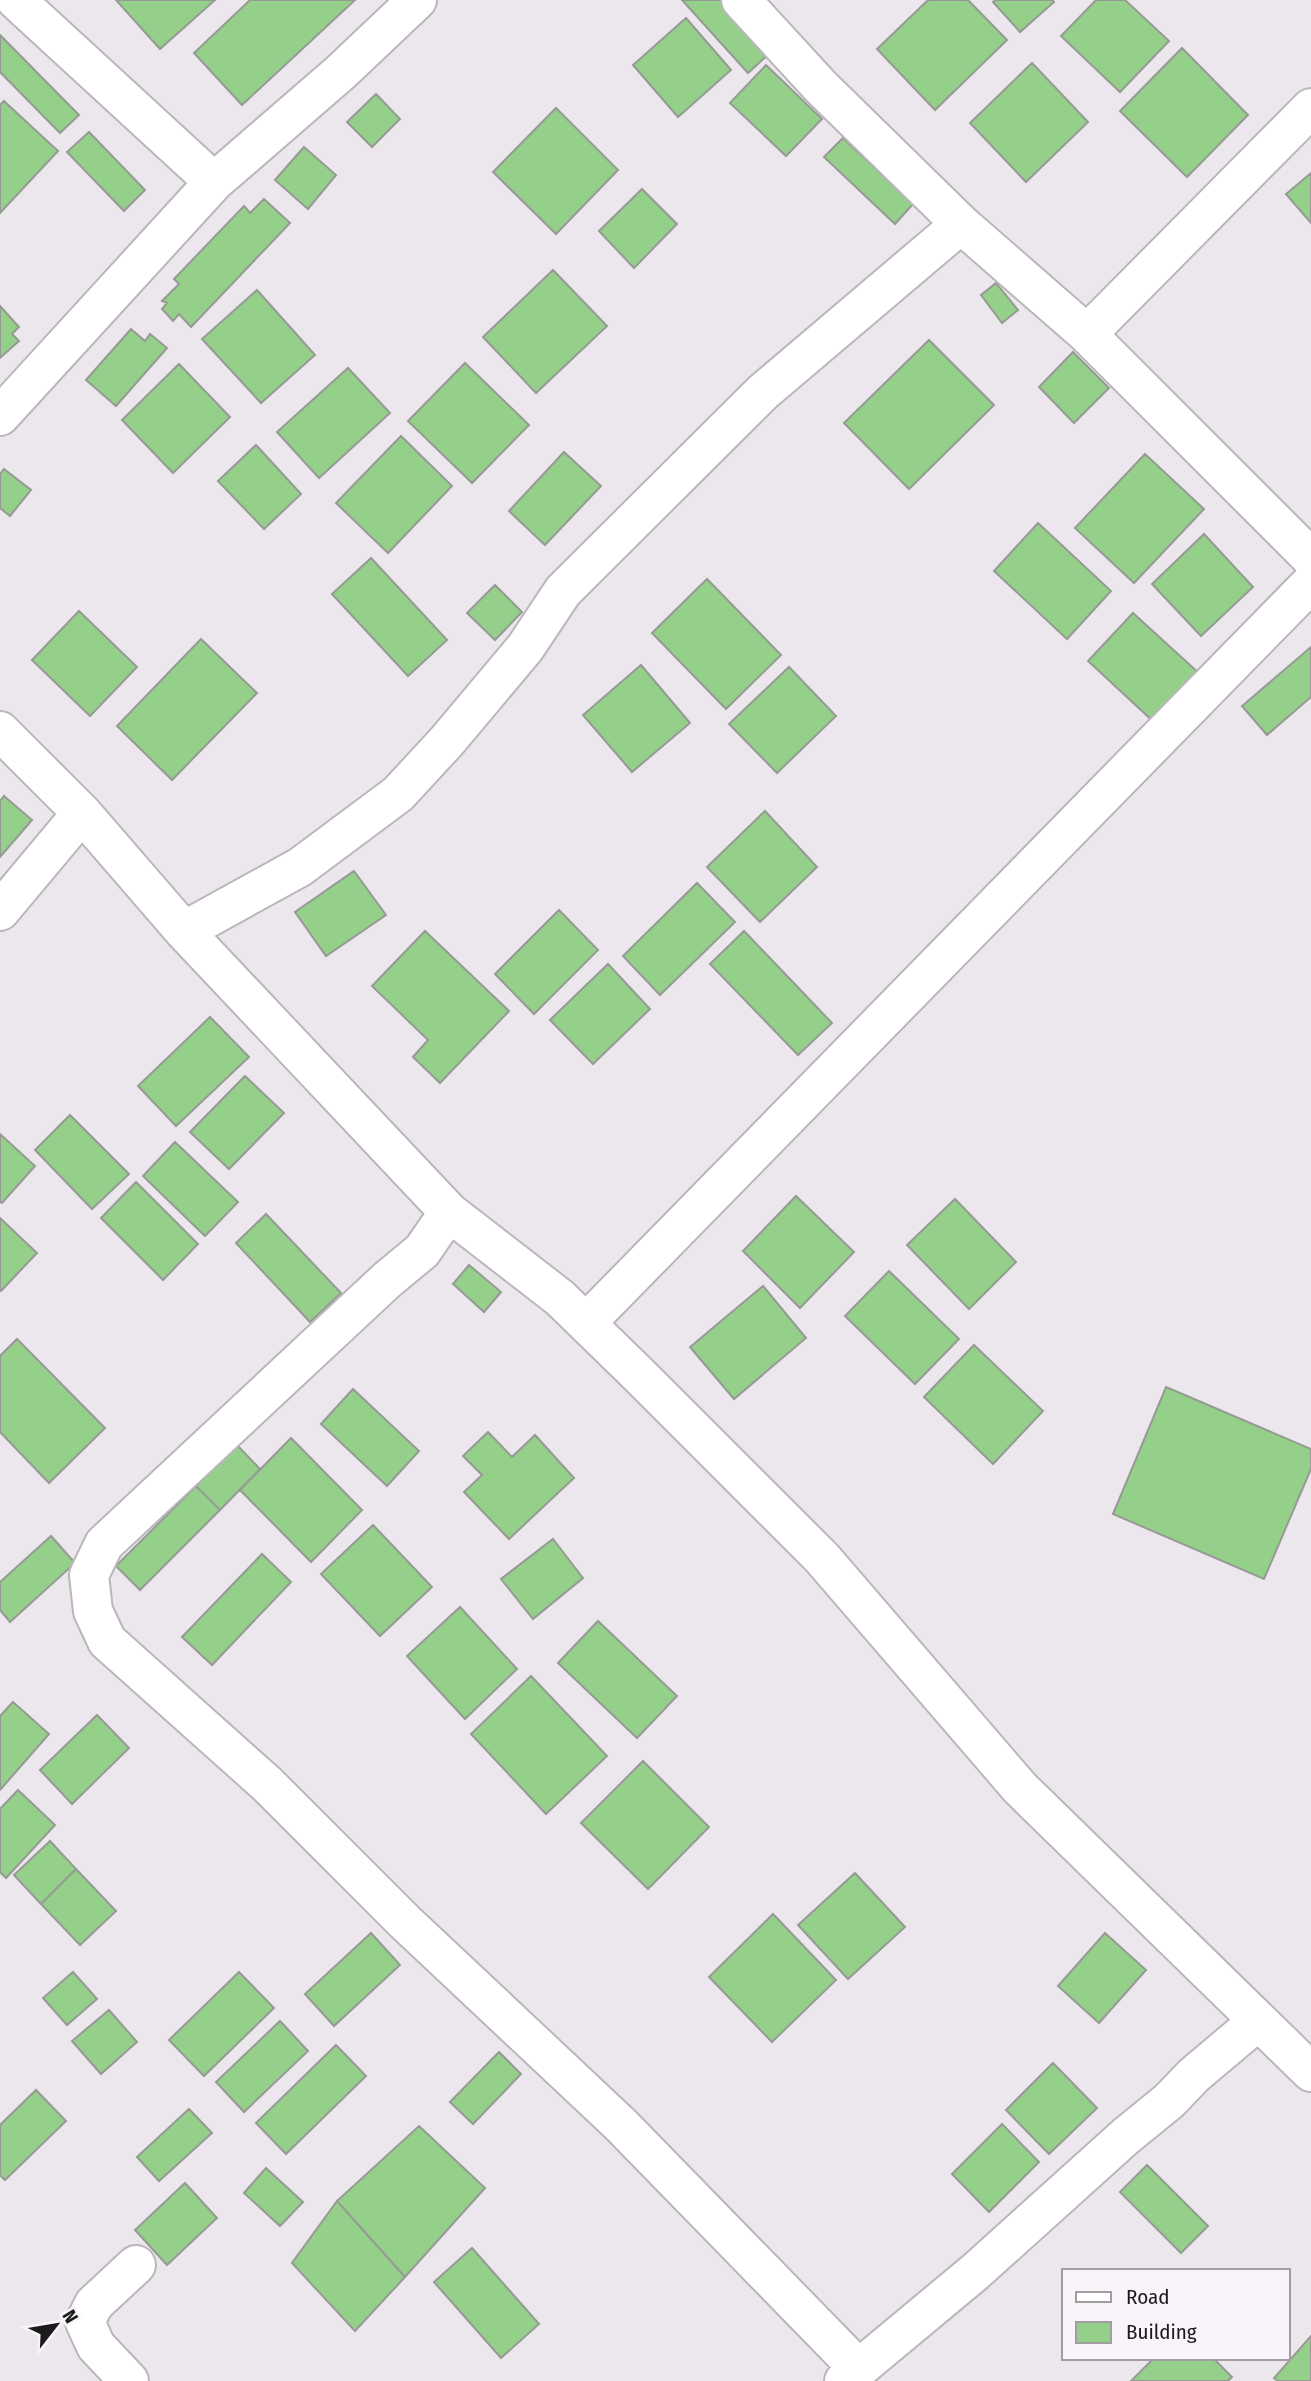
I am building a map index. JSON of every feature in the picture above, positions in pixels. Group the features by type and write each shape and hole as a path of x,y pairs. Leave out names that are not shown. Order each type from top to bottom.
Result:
{"street":[{"path":"16,0 214,182"},
{"path":"0,416 214,182 341,72 417,0"},
{"path":"741,0 821,88 961,224 1087,334 1311,558"},
{"path":"1087,334 1311,108"},
{"path":"184,931 300,867 398,794 447,741 525,648 563,591 764,391 961,224"},
{"path":"586,1323 1311,583"},
{"path":"0,731 82,813 184,931 449,1212 560,1298 822,1558 1020,1788 1311,2073"},
{"path":"0,911 82,813"},
{"path":"449,1212 422,1251 387,1280 104,1544 89,1575 93,1611 107,1641 267,1784 405,1922 621,2125 851,2375 975,2272 1126,2136 1169,2101 1194,2075 1257,2022"},
{"path":"129,2381 96,2346 85,2322 94,2304 136,2265"}],"building":[{"path":"116,0 215,0 160,49"},
{"path":"250,0 355,0 242,105 194,53"},
{"path":"682,0 722,0 770,53 748,73"},
{"path":"928,0 968,0 1007,40 935,110 877,49"},
{"path":"1096,0 1125,0 1169,41 1120,92 1061,36"},
{"path":"993,2 1054,2 1020,32"},
{"path":"686,18 731,70 678,117 633,65"},
{"path":"0,35 79,115 60,133 0,72"},
{"path":"1182,48 1248,115 1187,177 1120,111"},
{"path":"1032,63 1088,122 1026,182 970,123"},
{"path":"766,65 822,119 786,156 730,103"},
{"path":"376,94 400,119 372,147 347,122"},
{"path":"4,101 58,151 0,213 0,105"},
{"path":"556,108 618,170 556,234 493,172"},
{"path":"89,132 145,190 124,211 67,152"},
{"path":"843,138 913,204 895,224 824,157"},
{"path":"304,147 336,175 308,209 275,180"},
{"path":"1311,173 1311,223 1286,194"},
{"path":"642,189 677,224 634,268 599,231"},
{"path":"264,199 290,223 191,327 179,314 173,321 162,309 167,303 162,301 179,284 174,279 244,206 250,213"},
{"path":"553,270 607,326 536,393 483,337"},
{"path":"996,283 1018,310 1002,323 981,295"},
{"path":"257,290 315,355 261,403 202,339"},
{"path":"0,306 19,327 12,334 19,341 0,358"},
{"path":"131,329 145,341 150,334 167,348 116,406 86,380"},
{"path":"929,340 994,405 909,489 844,423"},
{"path":"1073,352 1109,388 1074,423 1039,387"},
{"path":"465,363 529,425 472,483 408,421"},
{"path":"179,364 230,417 173,473 122,420"},
{"path":"348,368 390,413 319,478 277,432"},
{"path":"401,436 452,486 388,553 336,503"},
{"path":"256,445 301,494 264,529 218,481"},
{"path":"564,452 601,486 545,545 509,511"},
{"path":"1145,454 1204,509 1134,583 1075,528"},
{"path":"4,469 31,490 10,516 0,508 0,474"},
{"path":"1038,523 1111,591 1067,639 994,571"},
{"path":"1204,534 1253,587 1201,636 1152,584"},
{"path":"371,558 447,640 408,676 332,594"},
{"path":"707,579 781,655 726,709 652,633"},
{"path":"495,585 522,612 495,640 467,613"},
{"path":"79,611 137,667 90,716 32,660"},
{"path":"1133,613 1201,675 1156,724 1088,661"},
{"path":"201,639 257,693 172,780 117,726"},
{"path":"1311,647 1311,697 1267,735 1242,706"},
{"path":"641,665 690,723 632,772 583,715"},
{"path":"789,667 836,716 777,773 729,724"},
{"path":"4,796 32,820 0,857 0,801"},
{"path":"765,811 817,867 760,922 707,867"},
{"path":"354,871 386,915 326,956 295,912"},
{"path":"697,883 735,922 660,995 623,956"},
{"path":"559,910 598,950 534,1014 495,974"},
{"path":"425,931 509,1011 440,1083 413,1057 428,1040 372,986"},
{"path":"744,931 832,1023 798,1055 710,964"},
{"path":"608,964 650,1009 593,1064 550,1020"},
{"path":"210,1017 249,1057 176,1126 138,1086"},
{"path":"245,1076 284,1113 229,1169 190,1132"},
{"path":"70,1115 129,1174 92,1209 35,1150"},
{"path":"0,1134 35,1166 2,1203 0,1202"},
{"path":"175,1142 238,1202 205,1236 143,1176"},
{"path":"136,1182 198,1244 163,1280 101,1218"},
{"path":"796,1196 854,1252 800,1308 743,1251"},
{"path":"955,1199 1016,1262 969,1309 907,1245"},
{"path":"266,1214 341,1293 310,1322 236,1243"},
{"path":"0,1218 37,1253 1,1291 0,1290"},
{"path":"469,1265 501,1292 484,1312 453,1284"},
{"path":"889,1271 959,1339 915,1384 845,1316"},
{"path":"763,1286 806,1338 734,1399 690,1347"},
{"path":"17,1339 105,1428 49,1483 0,1432 0,1356"},
{"path":"974,1345 1043,1411 993,1464 924,1397"},
{"path":"1166,1387 1311,1449 1311,1469 1264,1579 1113,1514"},
{"path":"353,1389 419,1451 387,1486 321,1424"},
{"path":"488,1432 512,1457 535,1435 574,1478 509,1539 464,1492 482,1475 463,1456"},
{"path":"291,1438 362,1510 311,1562 240,1490"},
{"path":"237,1445 260,1469 220,1510 196,1486"},
{"path":"196,1486 220,1510 140,1590 116,1566"},
{"path":"373,1525 432,1587 380,1636 321,1574"},
{"path":"51,1536 75,1563 10,1622 0,1610 0,1582"},
{"path":"553,1539 583,1578 533,1619 501,1579"},
{"path":"262,1554 291,1582 212,1665 182,1637"},
{"path":"460,1607 517,1669 465,1719 407,1656"},
{"path":"598,1621 677,1696 637,1738 558,1663"},
{"path":"531,1676 607,1756 546,1814 471,1734"},
{"path":"13,1702 49,1734 0,1790 0,1716"},
{"path":"97,1715 129,1748 72,1804 40,1770"},
{"path":"643,1761 709,1827 648,1889 581,1823"},
{"path":"18,1790 55,1825 6,1878 0,1872 0,1809"},
{"path":"50,1841 76,1869 41,1904 14,1875"},
{"path":"76,1869 116,1911 80,1945 41,1904"},
{"path":"855,1873 905,1927 848,1979 798,1925"},
{"path":"773,1914 836,1980 772,2042 709,1977"},
{"path":"371,1933 400,1965 334,2026 305,1994"},
{"path":"1105,1933 1146,1970 1099,2023 1058,1986"},
{"path":"73,1972 97,1999 67,2025 43,1998"},
{"path":"239,1972 274,2008 204,2076 169,2040"},
{"path":"109,2010 137,2042 101,2074 72,2041"},
{"path":"280,2021 308,2051 244,2112 216,2082"},
{"path":"336,2045 366,2076 286,2154 256,2123"},
{"path":"499,2052 521,2074 473,2124 450,2102"},
{"path":"1053,2063 1097,2108 1049,2154 1006,2110"},
{"path":"36,2090 66,2121 5,2180 0,2175 0,2125"},
{"path":"189,2109 212,2133 159,2181 137,2157"},
{"path":"1002,2124 1039,2162 989,2212 952,2174"},
{"path":"419,2126 485,2188 405,2277 337,2201"},
{"path":"1147,2165 1208,2226 1181,2253 1120,2192"},
{"path":"266,2168 303,2202 280,2226 244,2193"},
{"path":"185,2183 217,2218 167,2265 135,2230"},
{"path":"337,2201 405,2277 355,2331 292,2263"},
{"path":"472,2248 539,2324 501,2358 434,2282"},
{"path":"1311,2336 1311,2381 1278,2381 1274,2378"},
{"path":"1152,2360 1215,2360 1232,2377 1228,2381 1131,2381"}]}
